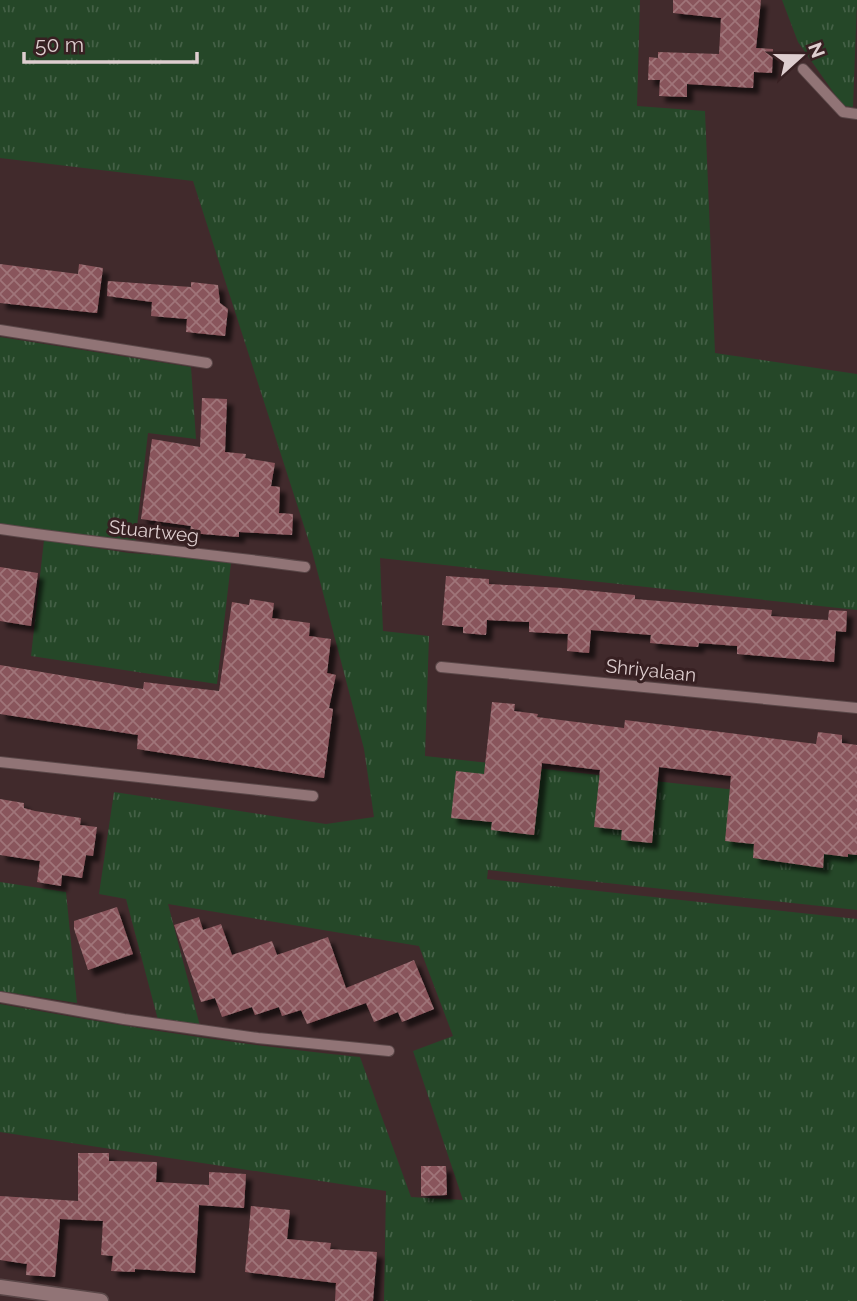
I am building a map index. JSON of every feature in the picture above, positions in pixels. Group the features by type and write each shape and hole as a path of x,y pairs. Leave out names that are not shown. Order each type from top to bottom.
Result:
{"street":[{"path":"0,1287 101,1301"}],"lane":[{"path":"803,69 843,112 857,114"},
{"path":"0,330 207,362"},
{"name":"Stuartweg","path":"0,529 131,548 195,552 305,567"},
{"name":"Shriyalaan","path":"441,667 857,708"},
{"path":"0,762 313,796"},
{"path":"0,997 124,1019 258,1038 389,1051"}],"green space":[{"path":"0,0 640,0 637,106 705,111 715,353 857,374 857,610 380,558 383,631 429,636 425,756 857,803 857,910 488,870 487,879 857,919 857,1301 384,1301 386,1191 0,1132 0,1004 180,1034 360,1057 411,1197 463,1200 413,1051 453,1036 419,946 168,904 200,1026 158,1020 126,899 99,894 114,792 326,824 374,817 364,749 312,551 193,181 0,158"},
{"path":"782,0 857,0 853,107 843,106 798,42"},
{"path":"0,337 191,367 196,439 148,433 135,543 0,524"},
{"path":"44,540 129,553 231,563 217,684 31,656"},
{"path":"0,882 66,892 77,1003 0,991"}],"building":[{"path":"673,0 761,0 756,48 773,49 772,73 754,72 753,88 687,84 687,97 659,96 660,80 648,80 649,57 658,58 658,52 719,54 721,18 673,13"},
{"path":"0,264 78,274 79,264 103,268 97,313 0,303"},
{"path":"108,281 191,287 191,282 218,285 220,303 228,309 225,336 186,332 187,319 151,316 152,302 107,296"},
{"path":"202,398 227,399 225,452 246,454 245,458 275,463 271,486 280,487 279,513 293,514 292,535 239,532 239,537 190,533 191,526 141,519 152,439 200,447"},
{"path":"0,567 38,573 31,626 0,621"},
{"path":"446,576 489,579 489,584 563,588 635,595 635,599 772,610 771,616 828,620 829,610 847,611 846,632 836,631 834,662 737,654 737,646 699,643 698,647 650,643 651,635 591,630 589,653 567,651 568,634 529,632 529,622 487,620 486,635 463,633 463,627 442,625"},
{"path":"250,599 274,603 272,618 310,623 309,636 331,639 327,673 336,675 329,708 333,709 324,778 137,749 138,735 0,714 0,665 143,689 144,682 219,691 232,602 249,605"},
{"path":"492,702 515,704 514,711 538,714 537,717 624,728 625,720 816,744 818,732 842,735 842,743 857,745 857,855 848,854 848,857 824,854 823,868 753,858 754,844 725,841 731,776 659,767 652,843 621,840 622,830 594,827 600,770 542,763 534,835 491,830 492,822 451,818 456,771 484,774"},
{"path":"0,799 24,803 24,808 35,811 81,818 80,825 97,827 93,856 86,855 82,878 62,875 61,886 37,882 40,861 0,855"},
{"path":"117,907 133,954 88,970 74,929 74,921"},
{"path":"199,917 203,930 221,924 232,955 272,941 277,955 328,937 346,988 414,960 434,1009 402,1022 398,1012 374,1022 366,1003 307,1024 301,1010 282,1016 279,1007 255,1015 252,1007 222,1017 215,998 201,1002 174,925"},
{"path":"78,1153 109,1153 109,1161 157,1162 156,1182 209,1185 209,1172 246,1174 244,1208 199,1205 195,1273 135,1269 135,1272 111,1271 113,1256 101,1255 103,1221 60,1219 55,1277 26,1275 27,1264 0,1260 0,1196 78,1201"},
{"path":"421,1166 446,1166 447,1195 421,1196"},
{"path":"251,1206 290,1210 287,1239 331,1243 330,1249 377,1252 373,1301 335,1301 336,1283 245,1272"}]}
